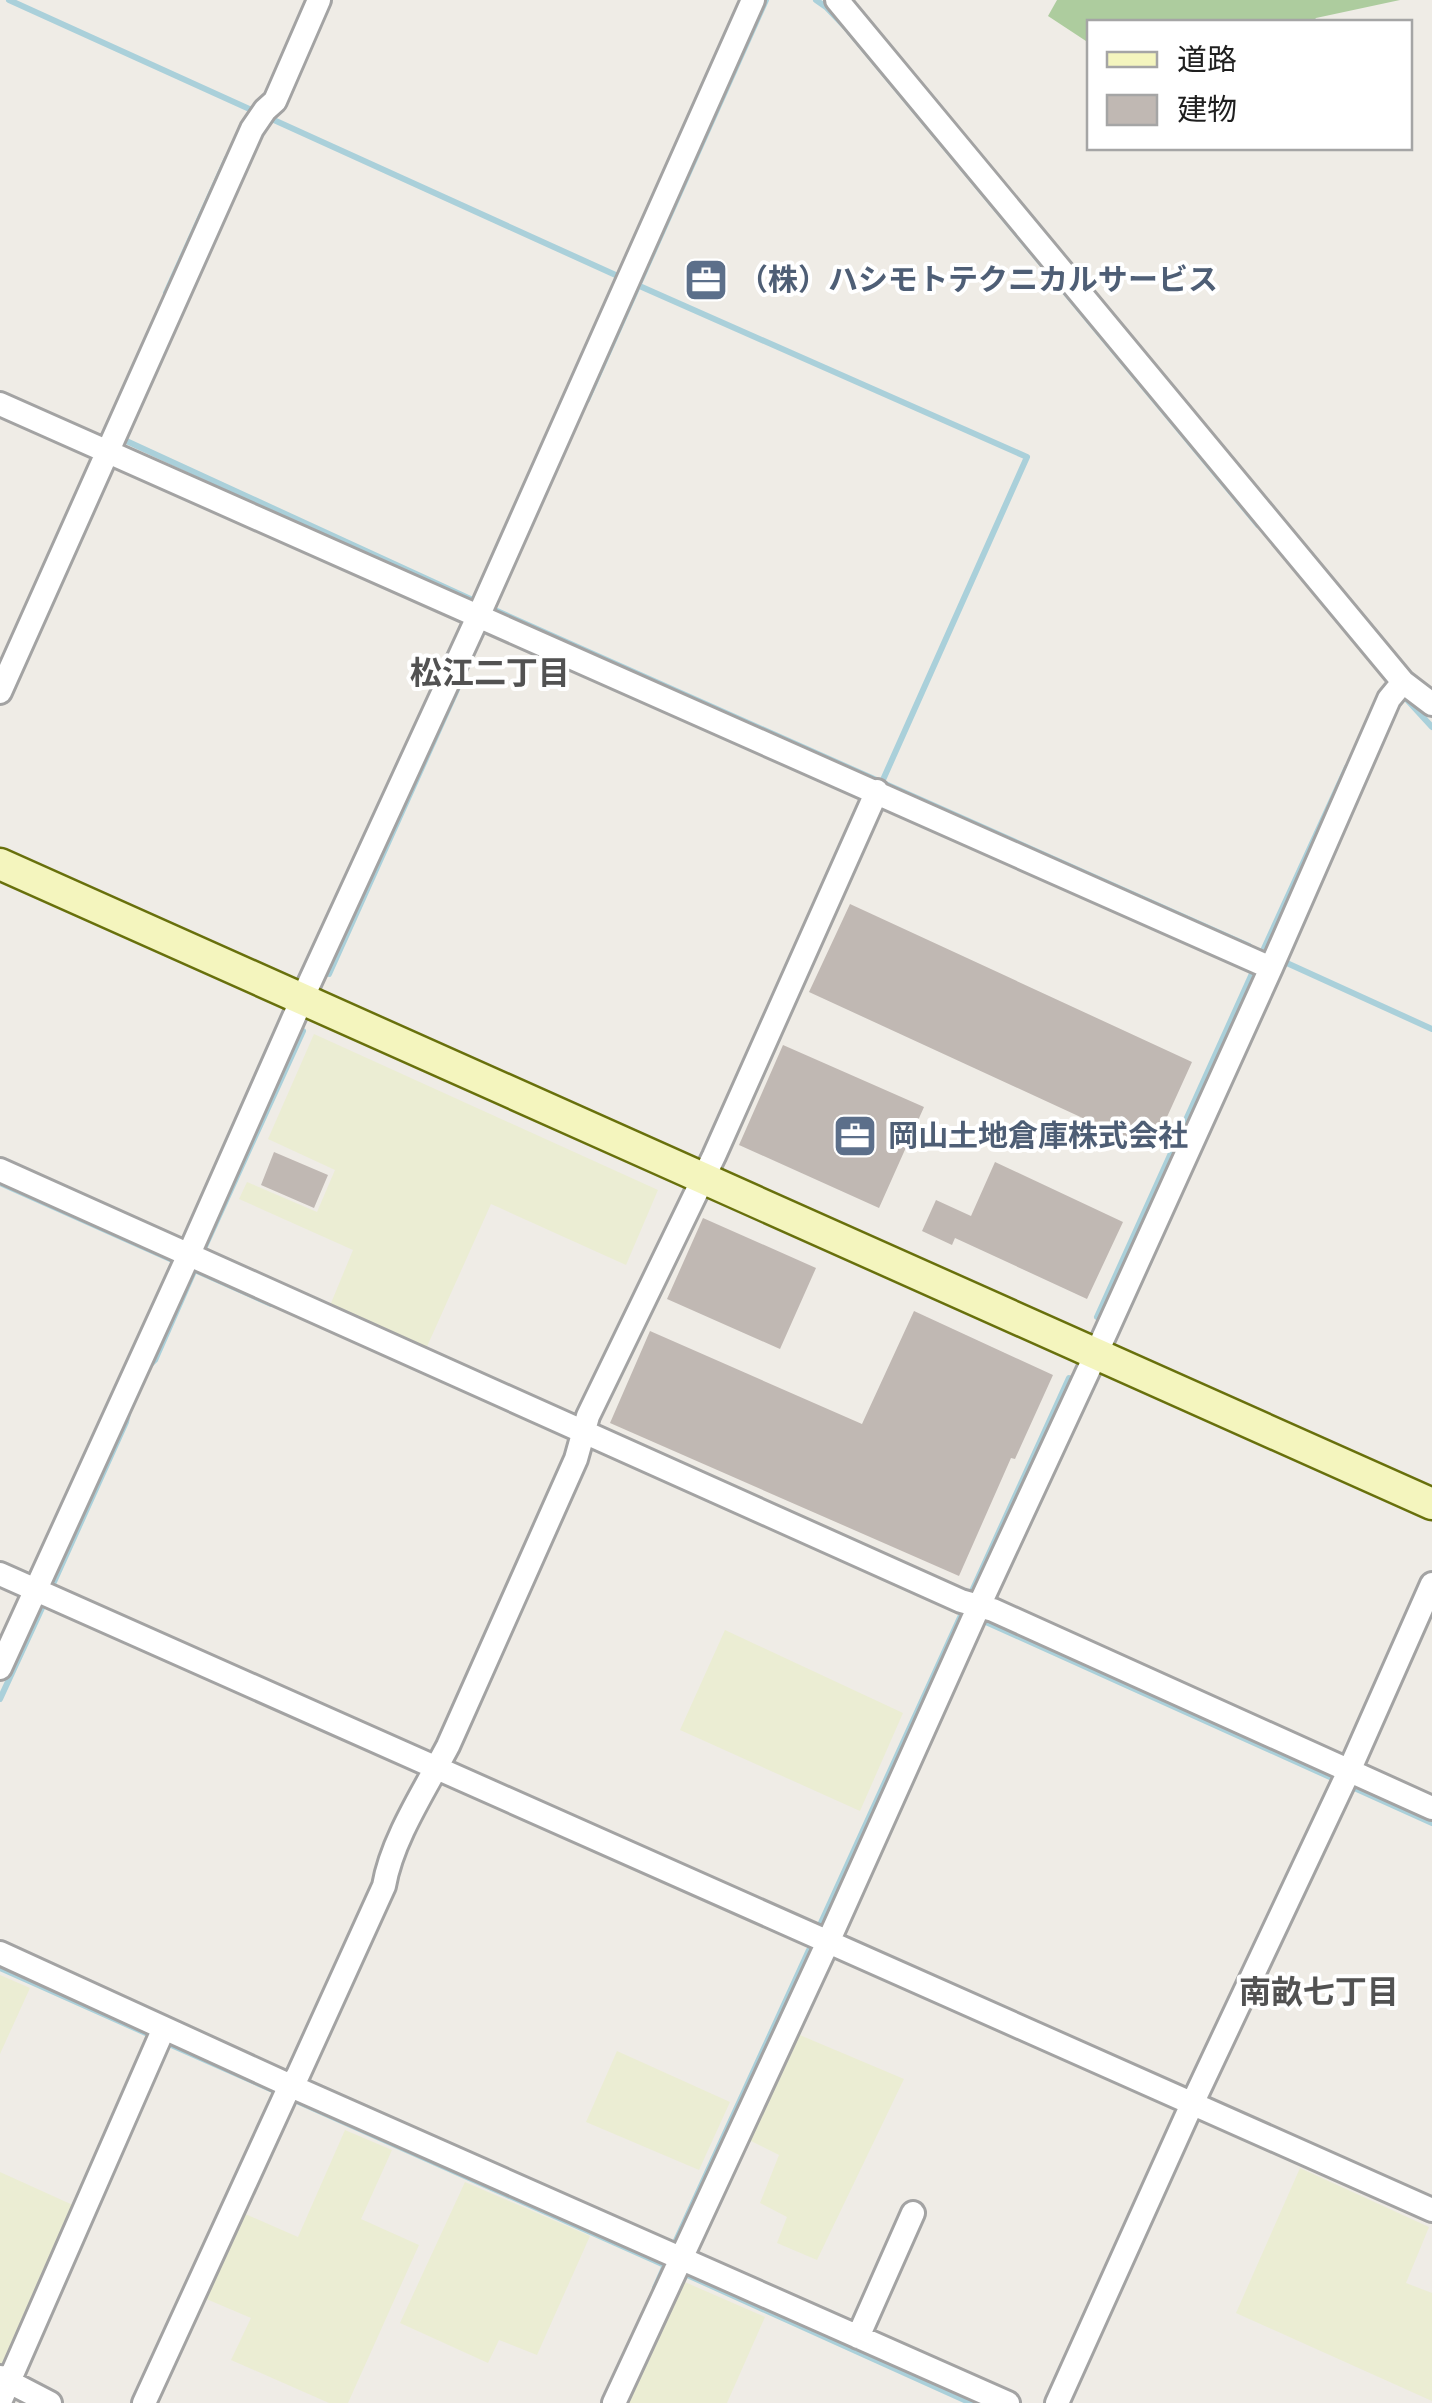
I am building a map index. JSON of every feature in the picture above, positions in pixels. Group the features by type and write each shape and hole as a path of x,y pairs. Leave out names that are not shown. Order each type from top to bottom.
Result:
{"street":[{"path":"0,692 261,116 275,101 319,0"},
{"path":"0,1668 190,1262 302,999 485,613 753,0"},
{"path":"837,0 1397,689 1432,704"},
{"path":"0,404 485,613 877,792 1267,961"},
{"path":"614,2403 828,1942 972,1609 1096,1354 1267,961 1397,689"},
{"path":"144,2403 384,1886 387,1870 436,1768 581,1440 588,1416 702,1178 877,792"},
{"path":"0,864 1432,1504"},
{"path":"0,1170 190,1262 581,1440 972,1609 993,1610 1345,1779 1432,1808"},
{"path":"0,1574 1432,2210"},
{"path":"1057,2403 1432,1584"},
{"path":"0,1953 1008,2403"},
{"path":"50,2403 3,2387 164,2028"},
{"path":"858,2337 913,2212"}],"green space":[{"path":"1057,0 1400,0 1314,20 1087,20 1087,42 1048,16"},
{"path":"314,1034 658,1190 626,1265 491,1204 425,1351 329,1308 353,1250 239,1199 247,1182 317,1212 335,1170 268,1139"},
{"path":"725,1630 903,1713 860,1811 680,1730"},
{"path":"0,1975 30,1988 0,2054"},
{"path":"795,2033 904,2079 817,2260 777,2243 787,2217 760,2203 779,2155 747,2139"},
{"path":"617,2051 730,2102 699,2170 586,2122"},
{"path":"345,2130 392,2150 361,2219 419,2245 348,2403 329,2403 231,2360 251,2318 204,2298 243,2213 298,2237"},
{"path":"1300,2168 1429,2227 1406,2283 1432,2293 1432,2401 1236,2313"},
{"path":"0,2172 75,2206 3,2366 0,2365"},
{"path":"465,2182 590,2236 537,2355 499,2340 488,2363 400,2323"},
{"path":"678,2279 765,2317 727,2403 623,2403"}],"building":[{"path":"850,904 1192,1062 1152,1150 809,992"},
{"path":"783,1045 924,1107 879,1208 739,1145"},
{"path":"274,1152 328,1175 314,1208 261,1185"},
{"path":"995,1162 1123,1222 1087,1299 955,1238 952,1245 922,1231 936,1200 971,1216"},
{"path":"703,1218 816,1268 780,1349 667,1299"},
{"path":"914,1311 1053,1375 959,1576 610,1423 650,1331 862,1424"}],"waterway":[{"path":"9,0 620,277"},
{"path":"587,400 766,0"},
{"path":"816,0 847,29 1258,525"},
{"path":"166,293 227,158"},
{"path":"635,284 1027,457 882,782"},
{"path":"122,439 477,602"},
{"path":"488,607 1249,946"},
{"path":"329,974 463,676"},
{"path":"1399,691 1432,727"},
{"path":"1261,955 1347,767"},
{"path":"1278,959 1432,1029"},
{"path":"1097,1317 1255,967"},
{"path":"202,1253 303,1031"},
{"path":"0,1183 271,1304"},
{"path":"149,1366 195,1269"},
{"path":"820,1925 1069,1378"},
{"path":"53,1584 129,1409"},
{"path":"0,1699 42,1608"},
{"path":"977,1618 1432,1823"},
{"path":"674,2245 809,1950"},
{"path":"0,1968 148,2034"},
{"path":"169,2044 275,2091"},
{"path":"299,2102 669,2267"},
{"path":"655,2288 666,2263"},
{"path":"685,2274 971,2403"}],"place":[{"name":"（株）ハシモトテクニカルサービス","path":"706,280"},
{"name":"岡山土地倉庫株式会社","path":"855,1136"}],"district":[{"name":"松江二丁目","path":"490,673"},
{"name":"南畝七丁目","path":"1319,1992"}]}
